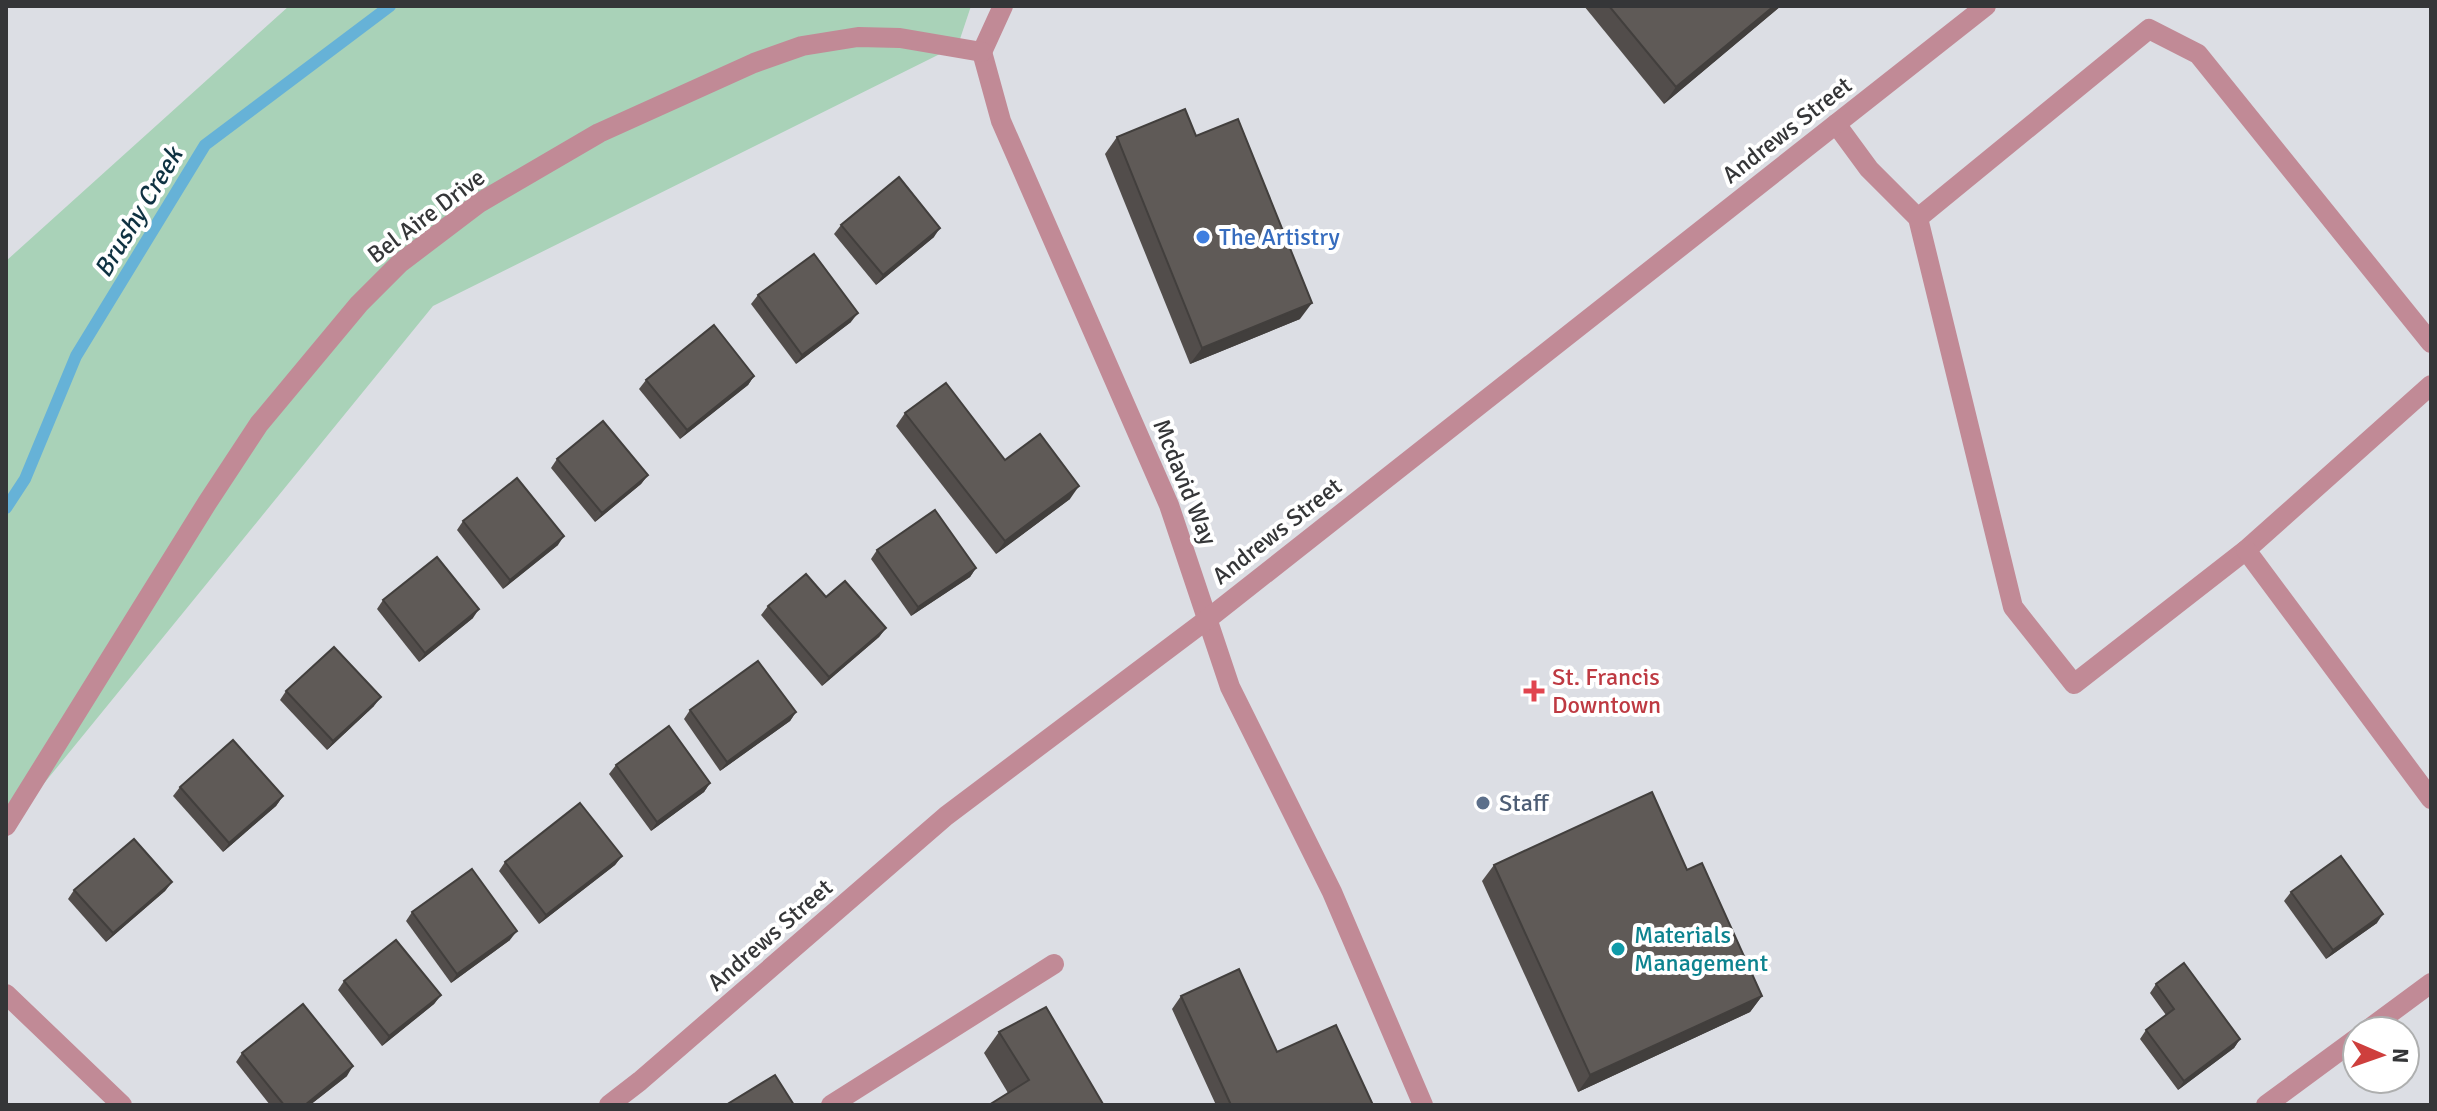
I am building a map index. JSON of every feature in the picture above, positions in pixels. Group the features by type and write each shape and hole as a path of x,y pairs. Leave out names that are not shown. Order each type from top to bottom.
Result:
{"street":[{"path":"982,52 1003,6"},
{"name":"Andrews Street","path":"609,1105 946,816 1209,618 1986,6"},
{"path":"1918,218 2149,29 2198,54 2431,343"},
{"name":"Bel Aire Drive","path":"6,826 259,424 359,304 400,263 479,203 599,133 754,63 802,46 858,37 900,38 982,52"},
{"name":"Mcdavid Way","path":"982,52 1001,121 1169,505 1230,687 1332,892 1423,1105"},
{"path":"1836,124 1869,169 1918,218 2013,607 2074,684 2246,550 2431,385"},
{"path":"2246,550 2431,799"},
{"path":"831,1105 1054,964"},
{"path":"2388,1015 2431,983"},
{"path":"6,994 122,1105"},
{"path":"2266,1105 2341,1050"}],"green space":[{"path":"289,6 971,6 958,45 433,306 6,830 6,261"}],"building":[{"path":"1609,6 1774,6 1676,87"},
{"name":"The Artistry","path":"1185,109 1196,136 1238,119 1312,303 1202,348 1117,137"},
{"path":"899,177 940,228 883,275 841,225"},
{"path":"814,254 858,313 802,355 758,295"},
{"path":"714,325 754,376 687,430 646,380"},
{"path":"946,383 1005,460 1040,434 1079,486 1005,541 905,413"},
{"path":"603,421 648,475 602,513 557,459"},
{"path":"517,478 564,536 510,580 463,521"},
{"path":"935,510 976,568 918,607 877,550"},
{"path":"437,557 479,609 425,653 383,600"},
{"path":"806,574 826,597 845,581 886,628 829,677 768,606"},
{"path":"334,647 381,697 333,741 286,691"},
{"path":"758,661 796,712 727,762 690,710"},
{"path":"669,726 710,783 657,822 616,765"},
{"path":"233,740 283,796 229,843 180,787"},
{"name":"Materials Management","path":"1652,792 1687,870 1702,863 1762,996 1590,1075 1494,865"},
{"path":"580,803 622,856 546,915 505,862"},
{"path":"134,839 172,882 113,933 74,890"},
{"path":"2341,856 2383,914 2333,950 2291,892"},
{"path":"472,869 517,931 457,974 412,912"},
{"path":"396,940 441,995 389,1036 344,981"},
{"path":"2184,963 2240,1039 2184,1081 2146,1030 2174,1009 2156,984"},
{"path":"1239,969 1277,1052 1336,1025 1373,1105 1231,1105 1181,996"},
{"path":"303,1004 353,1066 305,1105 284,1105 242,1053"},
{"path":"1046,1007 1103,1104 989,1105 1029,1080 999,1032"},
{"path":"775,1075 794,1105 726,1105"}],"waterway":[{"name":"Brushy Creek","path":"6,508 25,479 76,356 205,145 390,6"}],"place":[{"name":"The Artistry","path":"1203,237"},
{"name":"St. Francis Downtown","path":"1534,691"},
{"name":"Staff","path":"1483,803"},
{"name":"Materials Management","path":"1618,949"}]}
